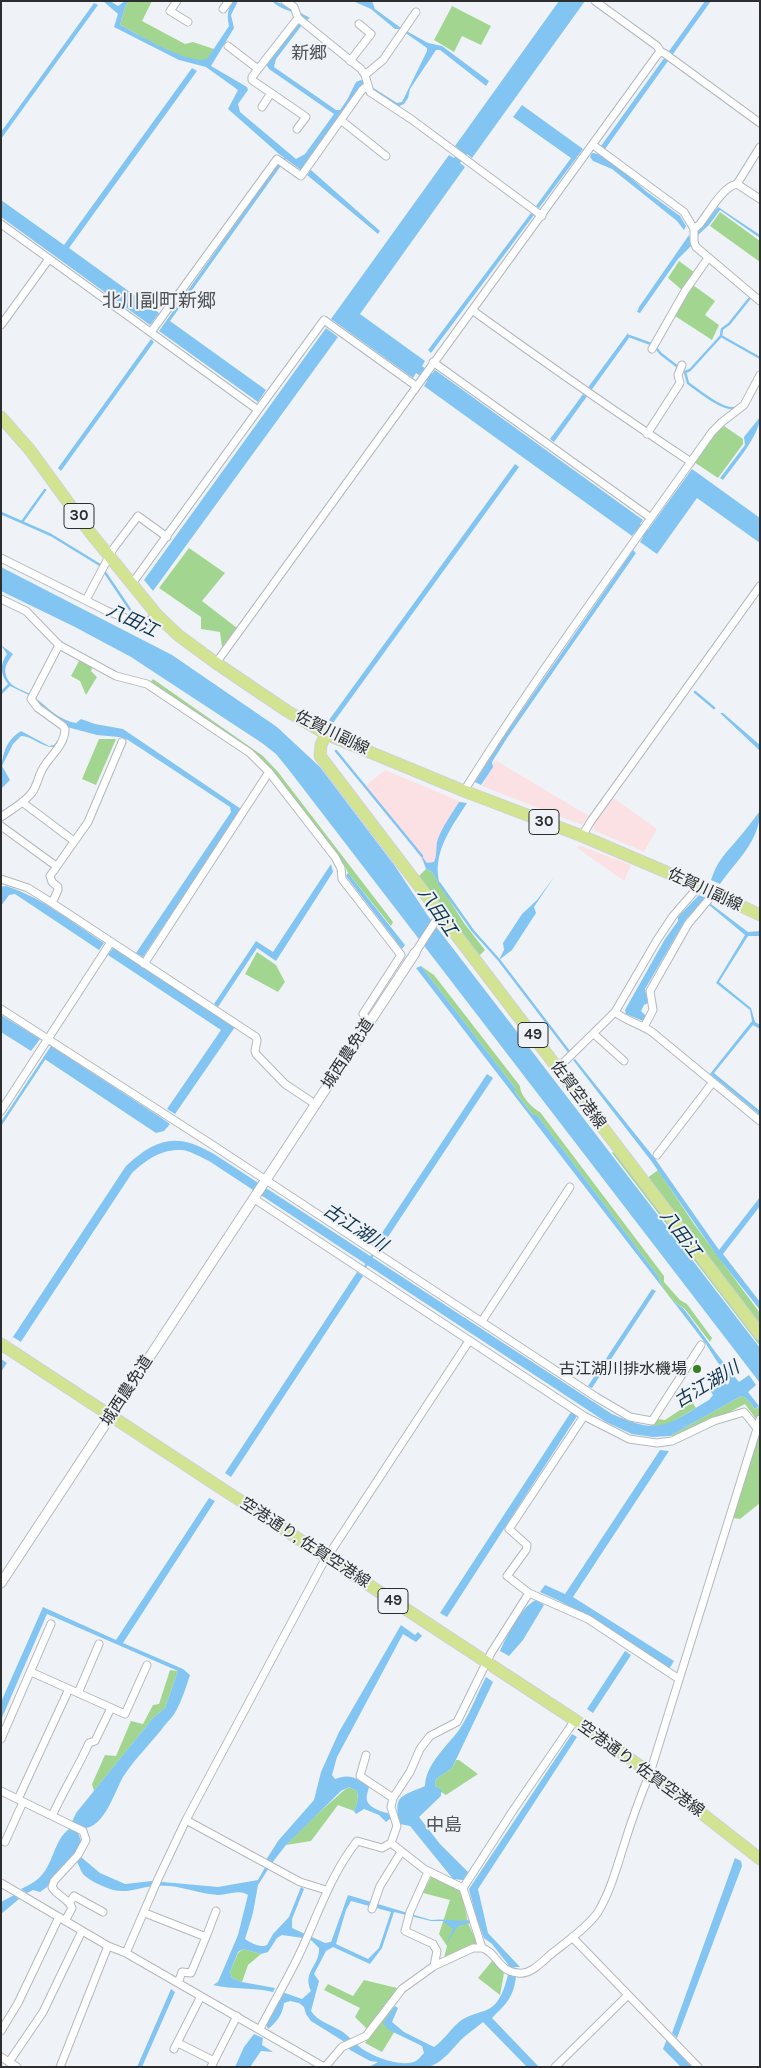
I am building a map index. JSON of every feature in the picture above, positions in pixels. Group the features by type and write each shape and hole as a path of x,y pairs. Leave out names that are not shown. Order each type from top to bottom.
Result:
{"main road":[{"name":"佐賀川副線","path":"1,417 30,450 105,564 131,585 157,615 178,635 287,711 326,734 464,791 582,836 699,886 760,915"},
{"name":"佐賀空港線","path":"326,734 321,744 320,756 760,1334"},
{"name":"空港通り, 佐賀空港線","path":"1,1344 575,1720 650,1773 760,1859"}],"street":[{"path":"177,1 170,11 188,22"},
{"path":"223,9 229,1"},
{"path":"285,1 361,69 370,92 456,152 542,216"},
{"path":"595,1 657,46 662,53 760,123"},
{"path":"151,332 277,159 301,176 342,121 416,12"},
{"path":"297,130 306,116 252,80 252,77 298,13"},
{"path":"350,61 371,34 359,24"},
{"path":"228,46 258,69"},
{"path":"216,663 421,378 662,53"},
{"path":"262,106 271,93"},
{"path":"342,121 386,156"},
{"path":"593,145 684,212 694,229 696,247 760,301"},
{"path":"736,184 760,147"},
{"path":"694,229 730,185 736,184 760,199"},
{"path":"1,224 258,410"},
{"path":"652,349 685,291 708,258"},
{"path":"1,325 49,259"},
{"path":"472,310 582,390 609,406 691,462"},
{"path":"131,585 168,537 324,320 416,386"},
{"path":"433,362 648,522"},
{"path":"648,434 680,383 678,371 682,365"},
{"path":"464,791 502,730 638,535 712,432 744,405 760,375"},
{"path":"86,600 105,564 138,516 168,537"},
{"path":"1,558 107,611 139,623 146,623 157,615"},
{"path":"582,836 596,813 760,586"},
{"path":"1,599 26,611 59,645 116,676 147,684 250,754 270,772 335,858 341,868 342,879 401,955 362,1014 369,1022"},
{"path":"1,817 22,802 33,791 42,770 62,742 64,728 38,708 31,696 59,645"},
{"path":"52,903 58,887 52,882 50,876 88,822 122,742"},
{"path":"144,964 270,772"},
{"path":"22,802 74,841"},
{"path":"1,826 56,866"},
{"path":"1,880 28,888 256,1037 256,1054 285,1084 315,1104"},
{"path":"558,1068 615,1012 673,916 699,886"},
{"path":"644,1027 653,1010 650,991 688,924 714,893"},
{"path":"415,953 440,914"},
{"path":"1,1111 110,942"},
{"name":"城西農免道","path":"1,1584 415,953"},
{"path":"1,1009 596,1397 630,1417 652,1421 701,1345"},
{"path":"615,1012 621,1017 644,1027 760,1121"},
{"path":"594,1034 624,1061"},
{"path":"657,1155 713,1082"},
{"path":"482,1321 570,1187"},
{"path":"253,1198 584,1416 629,1439 656,1443 672,1441 714,1421 744,1412 756,1427"},
{"path":"126,1954 153,1890 186,1820 327,1558 469,1341"},
{"path":"584,1416 508,1529 527,1544 526,1550 507,1576 530,1593 588,1619 679,1679"},
{"path":"1,1884 108,1946 178,1982 324,2067 337,2051 366,2036 402,1989 434,1966 473,1948 482,1948 489,1950 501,1967 511,1972 520,1974 531,1971 572,1937 597,1913 609,1891 637,1804 650,1773 760,1419"},
{"path":"260,2029 306,1936 326,1890 343,1860 357,1842 382,1848 391,1843 397,1826 391,1807 393,1798 410,1772 420,1749 430,1736 457,1722 490,1652 530,1593"},
{"path":"1,1739 51,1624"},
{"path":"78,1693 99,1644"},
{"path":"30,1672 125,1714 147,1666"},
{"path":"5,1842 69,1689"},
{"path":"52,1816 64,1789 71,1782 90,1743 95,1741 111,1708"},
{"path":"463,1888 575,1720"},
{"path":"366,1755 360,1776 393,1798"},
{"path":"1,1791 83,1831 86,1840 76,1858 54,1881 52,1887 54,1891 70,1902 72,1908 62,1919 1,2032"},
{"path":"186,1820 300,1882 326,1890"},
{"path":"391,1843 428,1872 463,1888 482,1948"},
{"path":"372,1909 380,1886 402,1852"},
{"path":"428,1872 409,1915 405,1931 433,1944 437,1951 434,1966"},
{"path":"70,1902 74,1896 103,1912"},
{"path":"178,1982 182,1972 191,1973 216,1911"},
{"path":"144,1912 206,1937"},
{"path":"9,2062 43,2012 82,1931"},
{"path":"572,1937 698,2067"},
{"path":"60,2067 108,1946"},
{"path":"555,2067 628,1995"},
{"path":"201,1996 176,2046 213,2064 238,2016"},
{"path":"1,2058 17,2067"}],"shaded area":[{"path":"495,760 589,816 582,825 482,786"},
{"path":"385,770 464,803 443,837 435,866 428,869 404,833 365,786"},
{"path":"611,796 657,829 644,852 593,830 594,820"},
{"path":"581,846 631,865 624,881 576,847"}],"green space":[{"path":"129,1 152,1 142,21 185,44 193,42 214,49 207,60 188,58 175,53 120,25 125,7"},
{"path":"452,6 491,26 481,45 462,36 454,52 434,40"},
{"path":"720,212 760,241 760,262 710,226"},
{"path":"679,261 694,272 682,290 668,278"},
{"path":"693,285 715,301 705,315 719,325 712,340 675,316"},
{"path":"724,426 743,439 743,444 718,478 694,462 716,433"},
{"path":"189,548 225,573 202,601 237,628 222,647 220,632 201,629 201,617 159,588"},
{"path":"80,659 93,665 91,671 97,677 86,695 80,681 71,676"},
{"path":"153,679 263,756 278,772 393,922 391,926 348,873 345,866 270,768 257,755 150,683"},
{"path":"99,739 116,739 96,785 82,779"},
{"path":"426,869 432,872 464,923 485,950 476,959 458,926 418,877"},
{"path":"257,952 276,965 285,982 278,992 245,974"},
{"path":"421,966 434,975 520,1086 527,1101 540,1112 664,1276 664,1282 680,1300 687,1304 712,1338 710,1342 684,1308 668,1295 658,1276 537,1115 533,1115 515,1092 515,1088"},
{"path":"615,1150 760,1338 760,1346 612,1153"},
{"path":"658,1170 694,1224 760,1313 760,1326 646,1179"},
{"path":"741,1396 746,1398 755,1409 760,1406 760,1413 756,1419 745,1404 720,1417 714,1417 674,1436 670,1436"},
{"path":"692,1402 696,1408 667,1425 649,1427 657,1419 665,1420"},
{"path":"760,1430 760,1503 740,1519 733,1518"},
{"path":"170,1670 178,1671 165,1708 153,1718 94,1791 92,1784 105,1755 116,1756 131,1721 143,1724 153,1705 159,1704"},
{"path":"456,1760 459,1760 478,1774 446,1795 435,1786 436,1779 452,1768"},
{"path":"349,1787 357,1791 358,1800 354,1811 338,1805 311,1841 286,1845 315,1816"},
{"path":"431,1877 455,1884 461,1889 468,1923 477,1943 444,1958 447,1946 439,1934 450,1900 423,1893"},
{"path":"243,1949 261,1954 248,1965 242,1982 232,1978 230,1972 238,1953"},
{"path":"492,1961 504,1973 500,1995 478,1978"},
{"path":"364,1980 397,1988 387,2003 395,2008 387,2022 395,2031 382,2052 365,2043 371,2033 355,2017 360,2008 324,1990 328,1984 353,1996"}],"water":[{"path":"103,1 110,1 118,6 125,1 129,1 125,7 120,25 176,53 199,60 207,59 229,26 228,13 231,4 233,1 238,1 231,15 234,28 211,66 247,87 248,90 238,104 240,112 296,159 305,154 334,114 269,69 266,64 294,27 304,19 272,1 285,5 310,18 305,21 276,59 274,67 336,110 340,110 356,82 361,80 397,103 402,102 427,51 427,48 400,29 395,29 371,9 353,1 372,1 375,9 401,28 428,43 442,46 489,81 486,86 440,50 436,50 410,89 404,104 397,107 363,84 301,170 279,154 228,109 238,90 206,67 179,60 114,27 118,14"},
{"path":"559,1 585,1 472,158 467,154 460,163 465,167 360,314 425,361 422,366 432,374 435,370 643,520 640,524 648,530 692,469 760,518 760,543 697,498 657,554 640,542 643,537 636,531 632,536 424,386 427,381 416,373 413,378 331,319 449,155 454,158 460,150 455,146"},
{"path":"705,1 711,1 605,149 601,146"},
{"path":"94,3 98,5 1,139 1,132"},
{"path":"192,68 197,71 69,248 159,313 150,325 1,217 1,200 64,245"},
{"path":"522,105 583,149 539,208 536,206 571,158 513,117"},
{"path":"592,153 598,154 622,170 647,192 680,216 686,226 684,230 677,221 612,169 593,161 590,157"},
{"path":"277,165 280,167 170,321 266,390 258,402 159,331"},
{"path":"311,170 380,231 378,234 307,175"},
{"path":"718,207 760,235 760,238 720,210 709,225 697,236 697,233"},
{"path":"531,213 534,215 431,353 428,350"},
{"path":"689,235 691,246 678,259 640,313 637,312 639,307"},
{"path":"326,328 338,337 153,591 144,580"},
{"path":"628,333 629,338 554,442 550,439"},
{"path":"151,339 154,342 61,471 58,468"},
{"path":"760,417 756,432 751,441 723,480 720,478 745,445 744,437"},
{"path":"515,464 519,467 333,723 329,720"},
{"path":"633,550 636,553 507,738 492,762 493,767 481,785 475,782 504,736"},
{"path":"1,567 172,655 277,727 320,767 395,866 428,916 760,1348 760,1383 276,754 131,657 1,591"},
{"path":"1,645 13,654 5,672 13,685 30,694 63,719 76,723 81,719 95,724 123,729 241,809 143,957 136,953 231,812 230,807 128,740 119,737 97,735 67,727 54,747 45,746 30,738 21,736 13,744 2,766 10,780 1,789 1,772 3,756 5,749 14,736 21,731 49,746 54,745 66,723 43,709 29,695 10,686 1,695 1,691 8,684 3,676 2,669 7,654"},
{"path":"720,713 723,713 760,745 760,751"},
{"path":"459,802 467,803 449,832 440,852 438,874 440,885 432,872 426,869 421,855 427,863 434,862 439,837"},
{"path":"760,811 756,832 746,850 720,884 711,880 722,858"},
{"path":"331,864 333,872 276,961 257,948 218,1007 214,1004 256,941 273,952"},
{"path":"348,873 405,945 402,949 346,876"},
{"path":"554,877 534,907 536,913 512,950 499,960 504,950 503,943 522,914 537,900"},
{"path":"6,886 32,897 104,943 99,950 15,894 9,895 1,906 1,887"},
{"path":"699,895 706,898 686,919 645,989 648,1003 644,1005 641,1011 646,1016 643,1021 626,1014 625,1010 665,939 678,921 678,917"},
{"path":"711,904 748,932 760,931 760,936 748,936 719,982 751,1008 755,1022 760,1025 760,1029 753,1025 714,1073 760,1111 760,1115 710,1074 752,1021 750,1010 716,983 745,935 709,905"},
{"path":"113,948 235,1027 175,1114 167,1109 221,1030 108,955"},
{"path":"421,966 515,1088 515,1092 533,1115 537,1115 658,1276 668,1294 683,1308 739,1382 749,1375 756,1385 748,1392 759,1406 755,1409 746,1398 741,1396 670,1436 653,1437 632,1434 606,1422 209,1161 182,1150 167,1151 154,1156 132,1173 1,1372 1,1355 126,1166 147,1149 157,1144 167,1141 178,1141 201,1147 214,1154 612,1414 642,1425 663,1425 683,1416 709,1400 713,1395 710,1390 724,1381 727,1385 730,1379 706,1344 416,968"},
{"path":"1,1015 40,1039 31,1051 1,1032"},
{"path":"51,1046 170,1124 164,1131 156,1133 43,1058"},
{"path":"575,1059 656,1160 719,1250 760,1197 760,1206 723,1254 760,1302 760,1310 718,1257 652,1162 573,1060"},
{"path":"487,1074 493,1078 380,1249 374,1245"},
{"path":"357,1272 363,1276 231,1477 225,1473"},
{"path":"652,1289 656,1291 592,1388 588,1386"},
{"path":"571,1412 577,1416 447,1617 440,1613"},
{"path":"660,1450 669,1451 573,1597 674,1661 669,1669 590,1618 540,1592 545,1585 565,1594"},
{"path":"209,1498 215,1501 123,1643 183,1669 190,1675 182,1698 173,1715 123,1777 102,1817 89,1827 82,1828 78,1833 82,1843 79,1858 81,1857 100,1873 125,1884 152,1881 218,1887 258,1880 268,1862 266,1860 278,1841 314,1800 321,1772 339,1732 401,1625 415,1635 418,1632 422,1636 416,1642 403,1634 337,1757 332,1775 335,1779 345,1776 353,1777 365,1784 369,1787 368,1803 375,1809 388,1813 391,1818 386,1822 379,1815 364,1809 356,1814 354,1811 358,1800 357,1791 349,1787 341,1791 286,1845 272,1863 258,1885 253,1913 245,1939 259,1945 267,1945 273,1934 289,1917 301,1887 304,1889 292,1919 292,1928 325,1943 331,1942 348,1895 431,1920 470,1920 471,1923 458,1926 446,1944 453,1929 443,1921 431,1921 394,1912 382,1948 370,1964 333,1947 326,1951 314,1974 319,1981 311,2011 321,2020 343,2032 366,2051 380,2058 395,2062 410,2063 416,2061 424,2053 422,2046 389,2030 383,2023 395,2006 398,2008 392,2022 404,2032 434,2047 462,2020 490,2008 499,1999 510,1967 492,1944 484,1938 476,1917 469,1889 572,1734 577,1737 478,1889 488,1933 520,1967 514,1967 512,1974 516,1977 511,1995 492,2018 539,2067 527,2067 483,2022 464,2037 443,2059 427,2067 369,2067 378,2062 370,2061 350,2050 343,2041 311,2021 304,2007 299,2003 290,2001 284,2003 279,2018 268,2029 266,2024 281,1998 280,1994 285,1993 302,1999 311,1991 309,1978 319,1954 319,1948 310,1939 282,1935 277,1938 268,1952 261,1954 243,1949 238,1952 230,1972 232,1978 242,1982 275,1988 273,1992 213,1985 218,1982 238,1935 248,1895 244,1893 237,1892 218,1895 165,1886 152,1886 125,1891 113,1890 97,1884 86,1877 77,1861 73,1858 53,1876 47,1887 40,1892 33,1890 27,1893 21,1889 36,1880 43,1873 60,1840 69,1829 72,1829 72,1822 76,1813 153,1718 165,1708 178,1671 47,1614 1,1720 1,1702 43,1607 116,1640","holes":["351,1901 391,1912 379,1948 368,1959 336,1944 346,1910"]},
{"path":"536,1600 544,1605 523,1640 509,1656 500,1651 519,1616 524,1609"},
{"path":"625,1651 631,1655 593,1713 587,1709"},
{"path":"486,1677 493,1682 452,1768 436,1779 435,1786 441,1789 441,1796 419,1817 440,1844 468,1872 463,1880 453,1879 410,1826 400,1824 397,1807 400,1798 404,1795 425,1786 426,1778 433,1763 463,1724"},
{"path":"735,1858 741,1861 742,1866 677,2038 672,2033"},
{"path":"14,1895 19,1899 1,1914 1,1902"},
{"path":"171,1989 175,1992 142,2067 137,2067"},
{"path":"254,2034 263,2038 262,2045 273,2052 261,2051 250,2067 235,2067 244,2047"},
{"path":"667,2039 692,2067 681,2067 663,2049"}],"pier":[{"path":"13,1337 21,1342 7,1363 1,1359 1,1355"}],"waterway":[{"path":"279,166 285,158"},
{"path":"685,372 690,370 721,336 722,329 729,324 749,299"},
{"path":"629,336 651,344"},
{"path":"721,336 760,358"},
{"path":"656,348 678,367"},
{"path":"685,372 688,383 704,395 724,406 735,408"},
{"path":"22,522 45,490"},
{"name":"八田江","path":"1,513 51,535 100,565 131,611"},
{"path":"695,692 714,708"},
{"path":"336,751 422,856"},
{"name":"八田江","path":"439,883 473,931 499,960 570,1053"},
{"path":"1,1124 44,1059"},
{"name":"古江湖川","path":"365,1267 372,1256"}],"place":[{"name":"古江湖川排水機場","path":"697,1369"}],"district":[{"name":"新郷","path":"309,54"},
{"name":"北川副町新郷","path":"159,302"},
{"name":"中島","path":"444,1826"}]}
